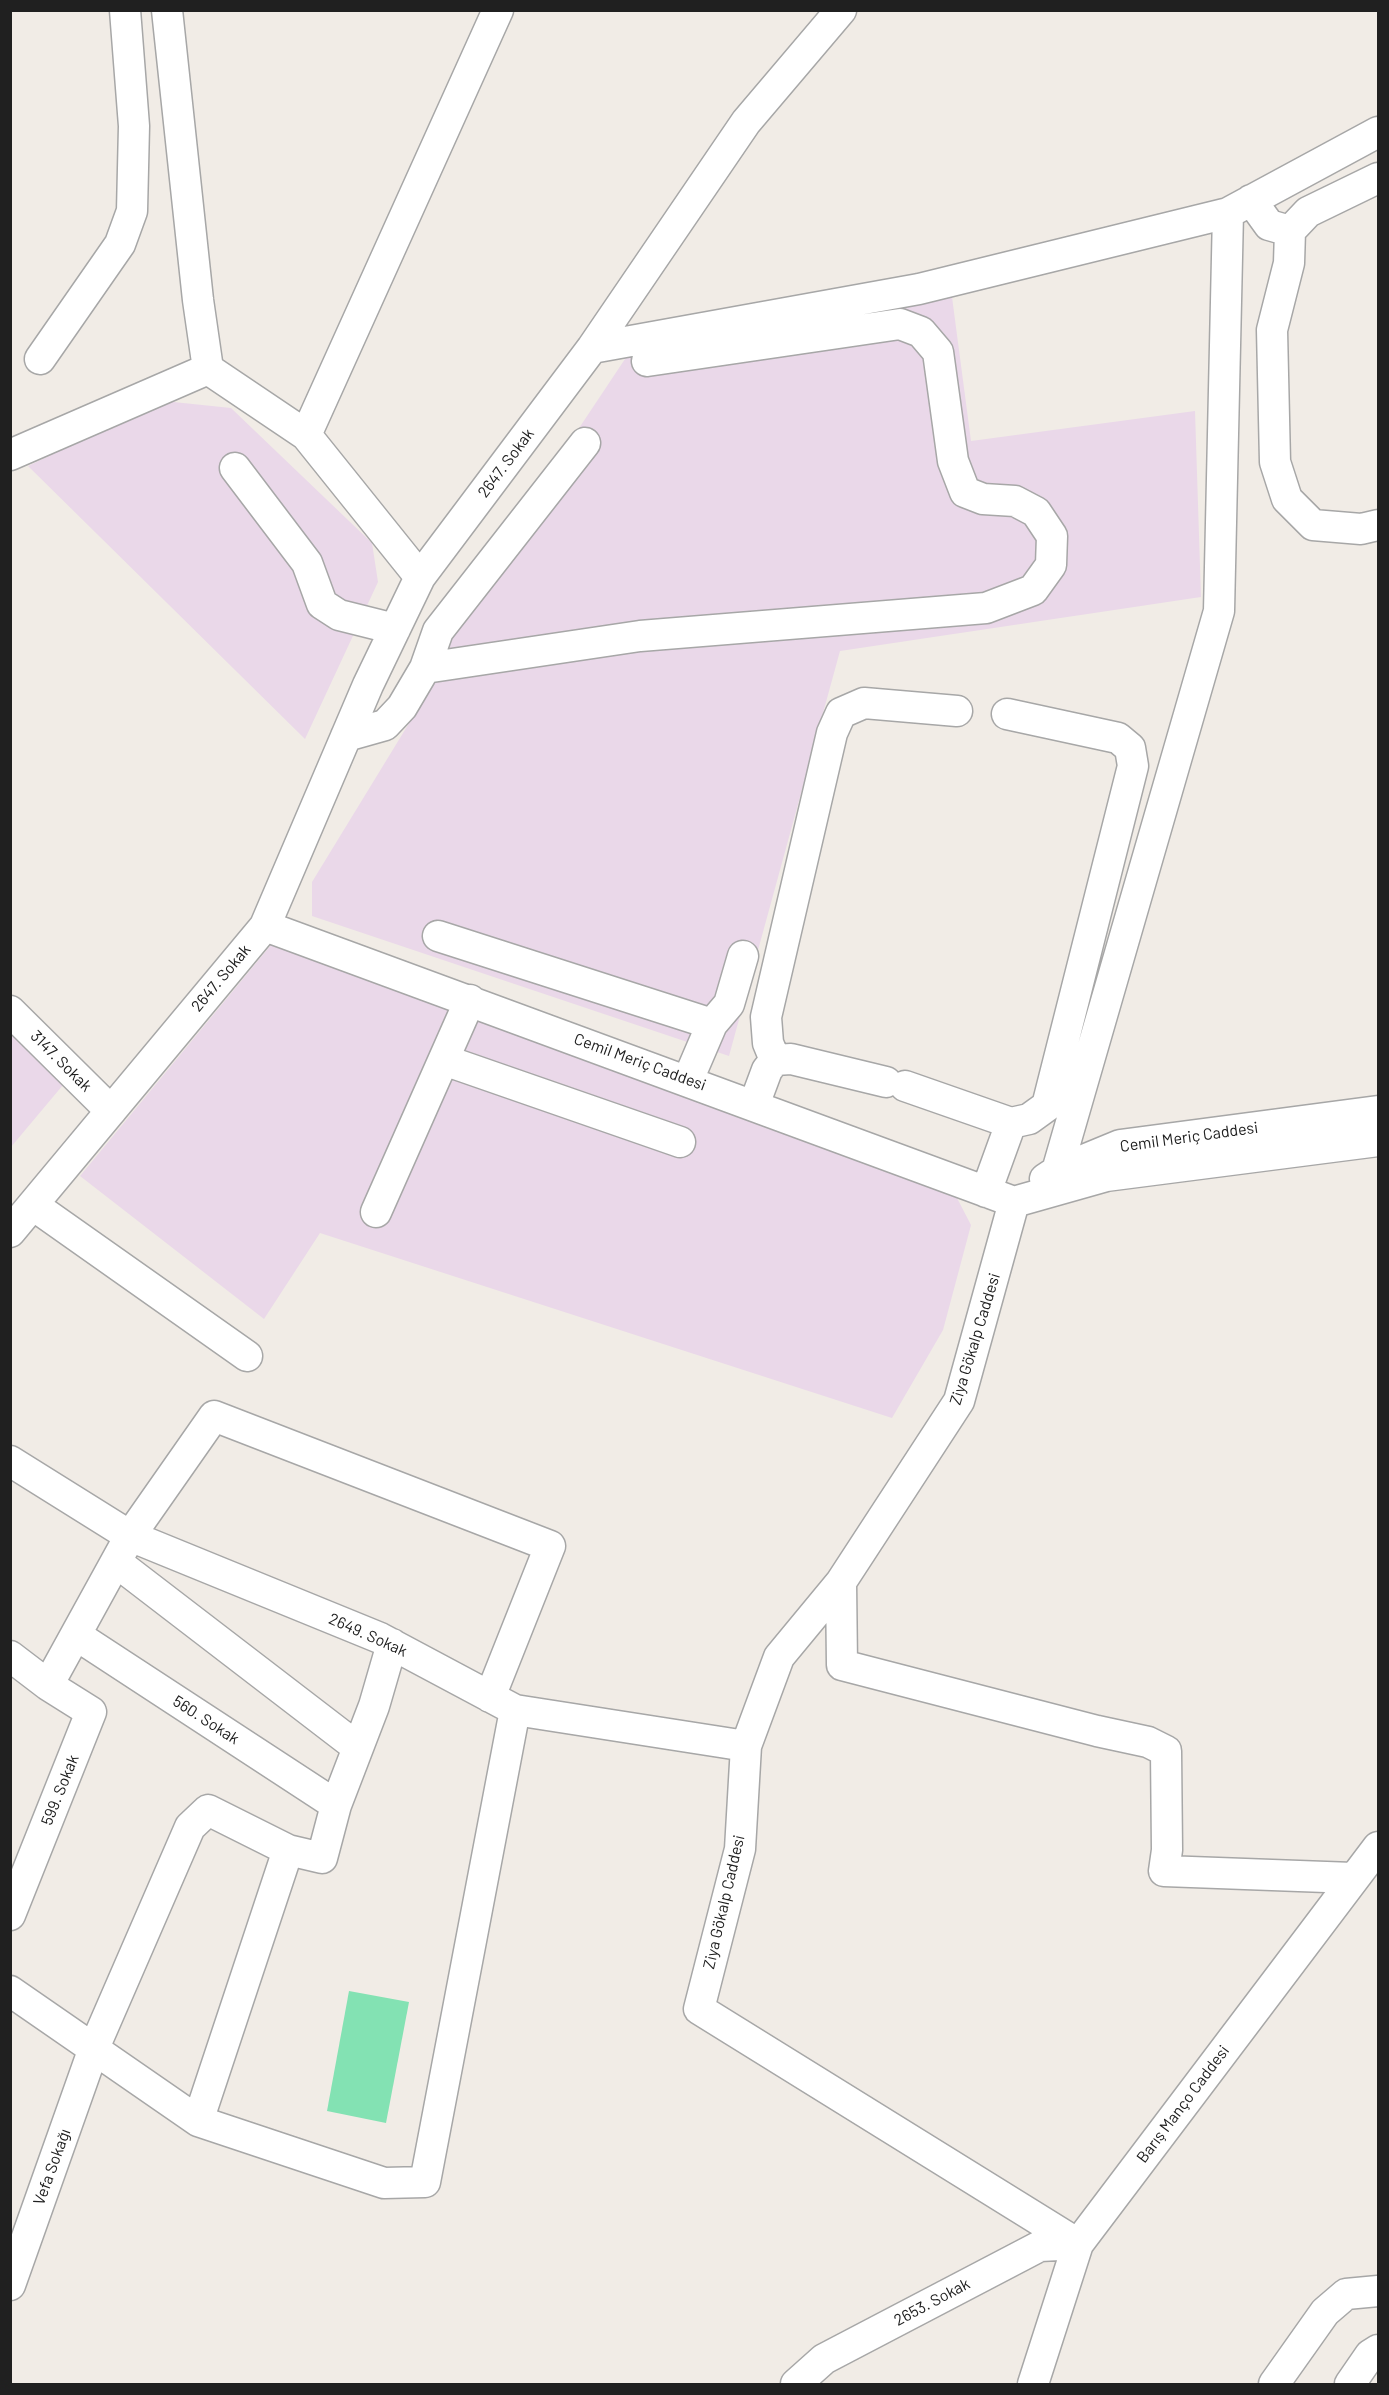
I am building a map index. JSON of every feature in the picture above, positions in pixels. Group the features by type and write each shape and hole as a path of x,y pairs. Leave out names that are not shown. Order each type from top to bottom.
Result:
{"street":[{"path":"40,359 120,244 132,211 135,126 125,10"},
{"path":"167,10 198,300 208,369 306,435 420,577"},
{"path":"306,435 498,10"},
{"name":"2647. Sokak","path":"10,1232 265,926 368,685 420,577 592,348 746,122 842,10"},
{"path":"592,348 919,289 1239,206 1378,132"},
{"path":"1378,178 1308,212 1290,231 1289,263 1272,330 1275,462 1287,499 1313,525 1361,529 1378,525"},
{"path":"1239,206 1269,225 1290,231"},
{"path":"1058,1171 1219,611 1225,328 1239,206"},
{"path":"425,668 640,636 986,608 1033,590 1051,565 1052,536 1036,512 1015,501 982,499 964,492 953,461 938,352 921,332 900,324 647,361"},
{"path":"1225,328 1272,330"},
{"path":"10,456 208,369"},
{"path":"346,736 385,725 402,706 425,668 438,632 585,443"},
{"path":"234,468 307,563 322,604 339,615 395,629"},
{"path":"775,1060 768,1043 766,1017 832,733 841,713 864,703 957,711"},
{"path":"754,1105 767,1070 775,1060 791,1059 895,1084 1011,1123 1029,1119 1047,1106 1133,766 1130,748 1118,738 1007,714"},
{"name":"Cemil Meriç Caddesi","path":"265,926 1014,1202 1106,1176 1378,1141"},
{"path":"438,936 712,1024"},
{"path":"688,1080 712,1024 729,1004 743,956"},
{"path":"376,1212 470,1000"},
{"name":"3147. Sokak","path":"10,1011 111,1111"},
{"path":"444,1060 680,1142"},
{"name":"Cemil Meriç Caddesi","path":"1014,1202 1058,1171 1120,1145 1378,1112"},
{"path":"986,1192 1011,1123"},
{"name":"Ziya Gökalp Caddesi","path":"1014,1202 959,1401 841,1582 779,1658 746,1746 740,1849 699,2009 1078,2244"},
{"path":"33,1205 247,1356"},
{"path":"10,1656 48,1685 130,1536 214,1416 549,1546 502,1704 425,2182 384,2183 198,2121 10,1991"},
{"name":"2649. Sokak","path":"10,1461 130,1536 392,1644 502,1704 746,1746"},
{"path":"116,1562 357,1747"},
{"path":"841,1582 842,1665 1148,1742 1166,1751 1167,1850 1164,1871 1353,1878"},
{"name":"560. Sokak","path":"76,1635 336,1805"},
{"path":"198,2121 288,1850 322,1858 336,1805 374,1706 392,1644"},
{"name":"599. Sokak","path":"10,1916 91,1712 48,1685"},
{"name":"Vefa Sokağı","path":"10,2285 94,2048 190,1827 208,1810 288,1850"},
{"name":"Barış Manço Caddesi","path":"1034,2385 1078,2244 1378,1847"},
{"name":"2653. Sokak","path":"796,2385 824,2359 1040,2246 1078,2244"},
{"path":"1274,2385 1325,2312 1346,2294 1378,2291"},
{"path":"1350,2385 1370,2355 1378,2350"}],"shaded area":[{"path":"952,297 971,441 1195,411 1201,597 840,651 729,1056 312,916 312,882 422,702 468,595 627,356"},
{"path":"164,401 231,408 372,543 378,582 305,739 28,466"},
{"path":"271,945 440,1002 957,1198 971,1225 943,1330 892,1418 320,1233 264,1319 80,1176"},
{"path":"11,1034 63,1085 11,1147"}],"green space":[{"path":"349,1991 409,2002 386,2123 327,2111"}]}
